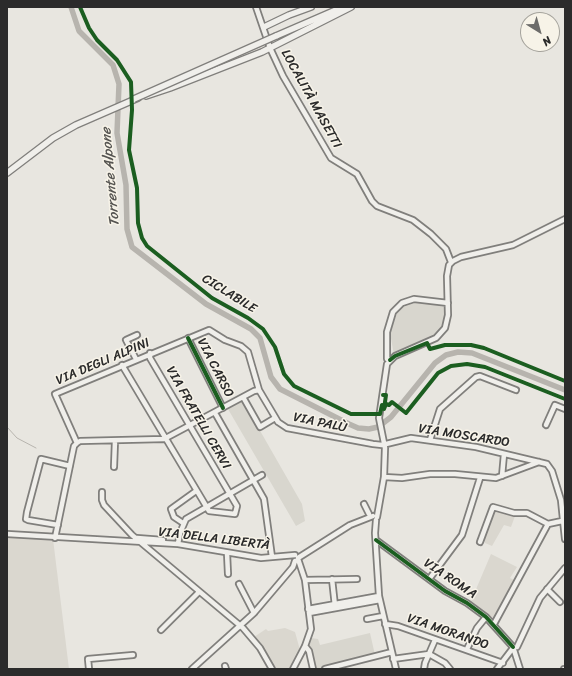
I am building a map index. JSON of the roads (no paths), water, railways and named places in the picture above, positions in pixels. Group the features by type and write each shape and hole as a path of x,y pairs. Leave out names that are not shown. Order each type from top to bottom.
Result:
{"main road":[{"path":"264,28 289,15 311,7"},
{"path":"7,173 54,138 76,125 343,7"},
{"path":"134,99 170,88 270,48 351,7"}],"street":[{"name":"LOCALITÀ MASETTI","path":"256,7 270,48 290,89 331,158 357,174 372,201 377,206 413,220 431,234 446,249 451,262"},
{"path":"374,518 379,507 384,477 385,444 384,433 380,421 386,370 390,360 395,356 419,347 439,336 447,324 447,276 451,262 461,257 513,245 565,219"},
{"path":"390,360 387,358 387,332 389,322 402,303 414,299 448,303"},
{"name":"VIA DEGLI ALPINI","path":"77,443 55,395 56,393 208,330"},
{"name":"VIA PALÙ","path":"208,330 225,340 241,346 248,352 259,390 276,418 284,426 293,430 314,432 364,443 385,444"},
{"path":"136,359 126,340 137,335"},
{"name":"VIA CARSO","path":"188,338 223,408"},
{"name":"VIA FRATELLI CERVI","path":"150,353 150,358 237,506 237,512 232,514 215,513 209,511 206,507"},
{"path":"122,365 206,507"},
{"path":"430,440 440,409 476,377 480,376 516,390"},
{"path":"55,538 74,446 77,443 80,441 166,439 254,391 259,390"},
{"path":"243,397 260,427 276,418"},
{"path":"546,425 555,405 565,409"},
{"path":"215,412 264,499 272,557"},
{"name":"VIA MOSCARDO","path":"385,444 412,438 430,440 476,447 539,462"},
{"path":"114,467 115,440"},
{"path":"502,476 504,454"},
{"path":"58,525 26,519 42,459 70,466"},
{"path":"384,477 402,478 430,474 455,474 480,478 496,478 539,462 548,464 551,468 563,500 562,521 565,539"},
{"path":"178,543 183,523 206,507 262,475"},
{"path":"430,578 462,535 480,478"},
{"path":"183,523 174,517 171,509 196,491"},
{"path":"102,492 102,500 108,509 132,535 241,626 260,648 272,669"},
{"path":"364,504 374,518 379,598 396,669"},
{"path":"480,542 493,507 514,513 527,513 548,524 562,521"},
{"path":"192,669 254,613 293,567 297,559 343,529 364,519 374,518"},
{"path":"494,624 531,555 535,551 548,524"},
{"name":"VIA DELLA LIBERTÀ","path":"7,534 55,538 139,540 153,543 178,543 260,558 285,556 297,559"},
{"name":"VIA ROMA","path":"376,540 380,545 430,578 445,591 467,603 486,617 494,624 515,650"},
{"path":"153,543 155,554"},
{"path":"227,553 228,574"},
{"path":"293,669 305,646 311,629 304,580 297,559"},
{"path":"497,669 515,650 540,598 565,568"},
{"path":"332,579 335,606"},
{"path":"304,580 357,579"},
{"path":"239,584 254,613"},
{"path":"547,589 560,602"},
{"path":"161,630 199,592"},
{"path":"309,611 379,598"},
{"path":"367,619 383,616"},
{"path":"467,649 477,628 486,617"},
{"name":"VIA MORANDO","path":"386,624 398,626 435,640 505,661"},
{"path":"424,669 435,640"},
{"path":"305,646 309,651 313,669"},
{"path":"515,650 520,669"},
{"path":"325,669 392,652"},
{"path":"393,658 429,654 445,663 450,669"},
{"path":"89,669 88,659 133,655"},
{"path":"417,655 425,663"}],"waterway":[{"name":"Torrente Alpone","path":"71,7 79,31 113,65 119,84 117,133 126,185 127,229 132,247 206,304 251,329 260,338 271,377 280,389 349,424 358,428 369,429 378,427 391,417 435,363 446,355 458,352 472,353 565,390"},
{"path":"7,427 17,438 36,448"}]}
